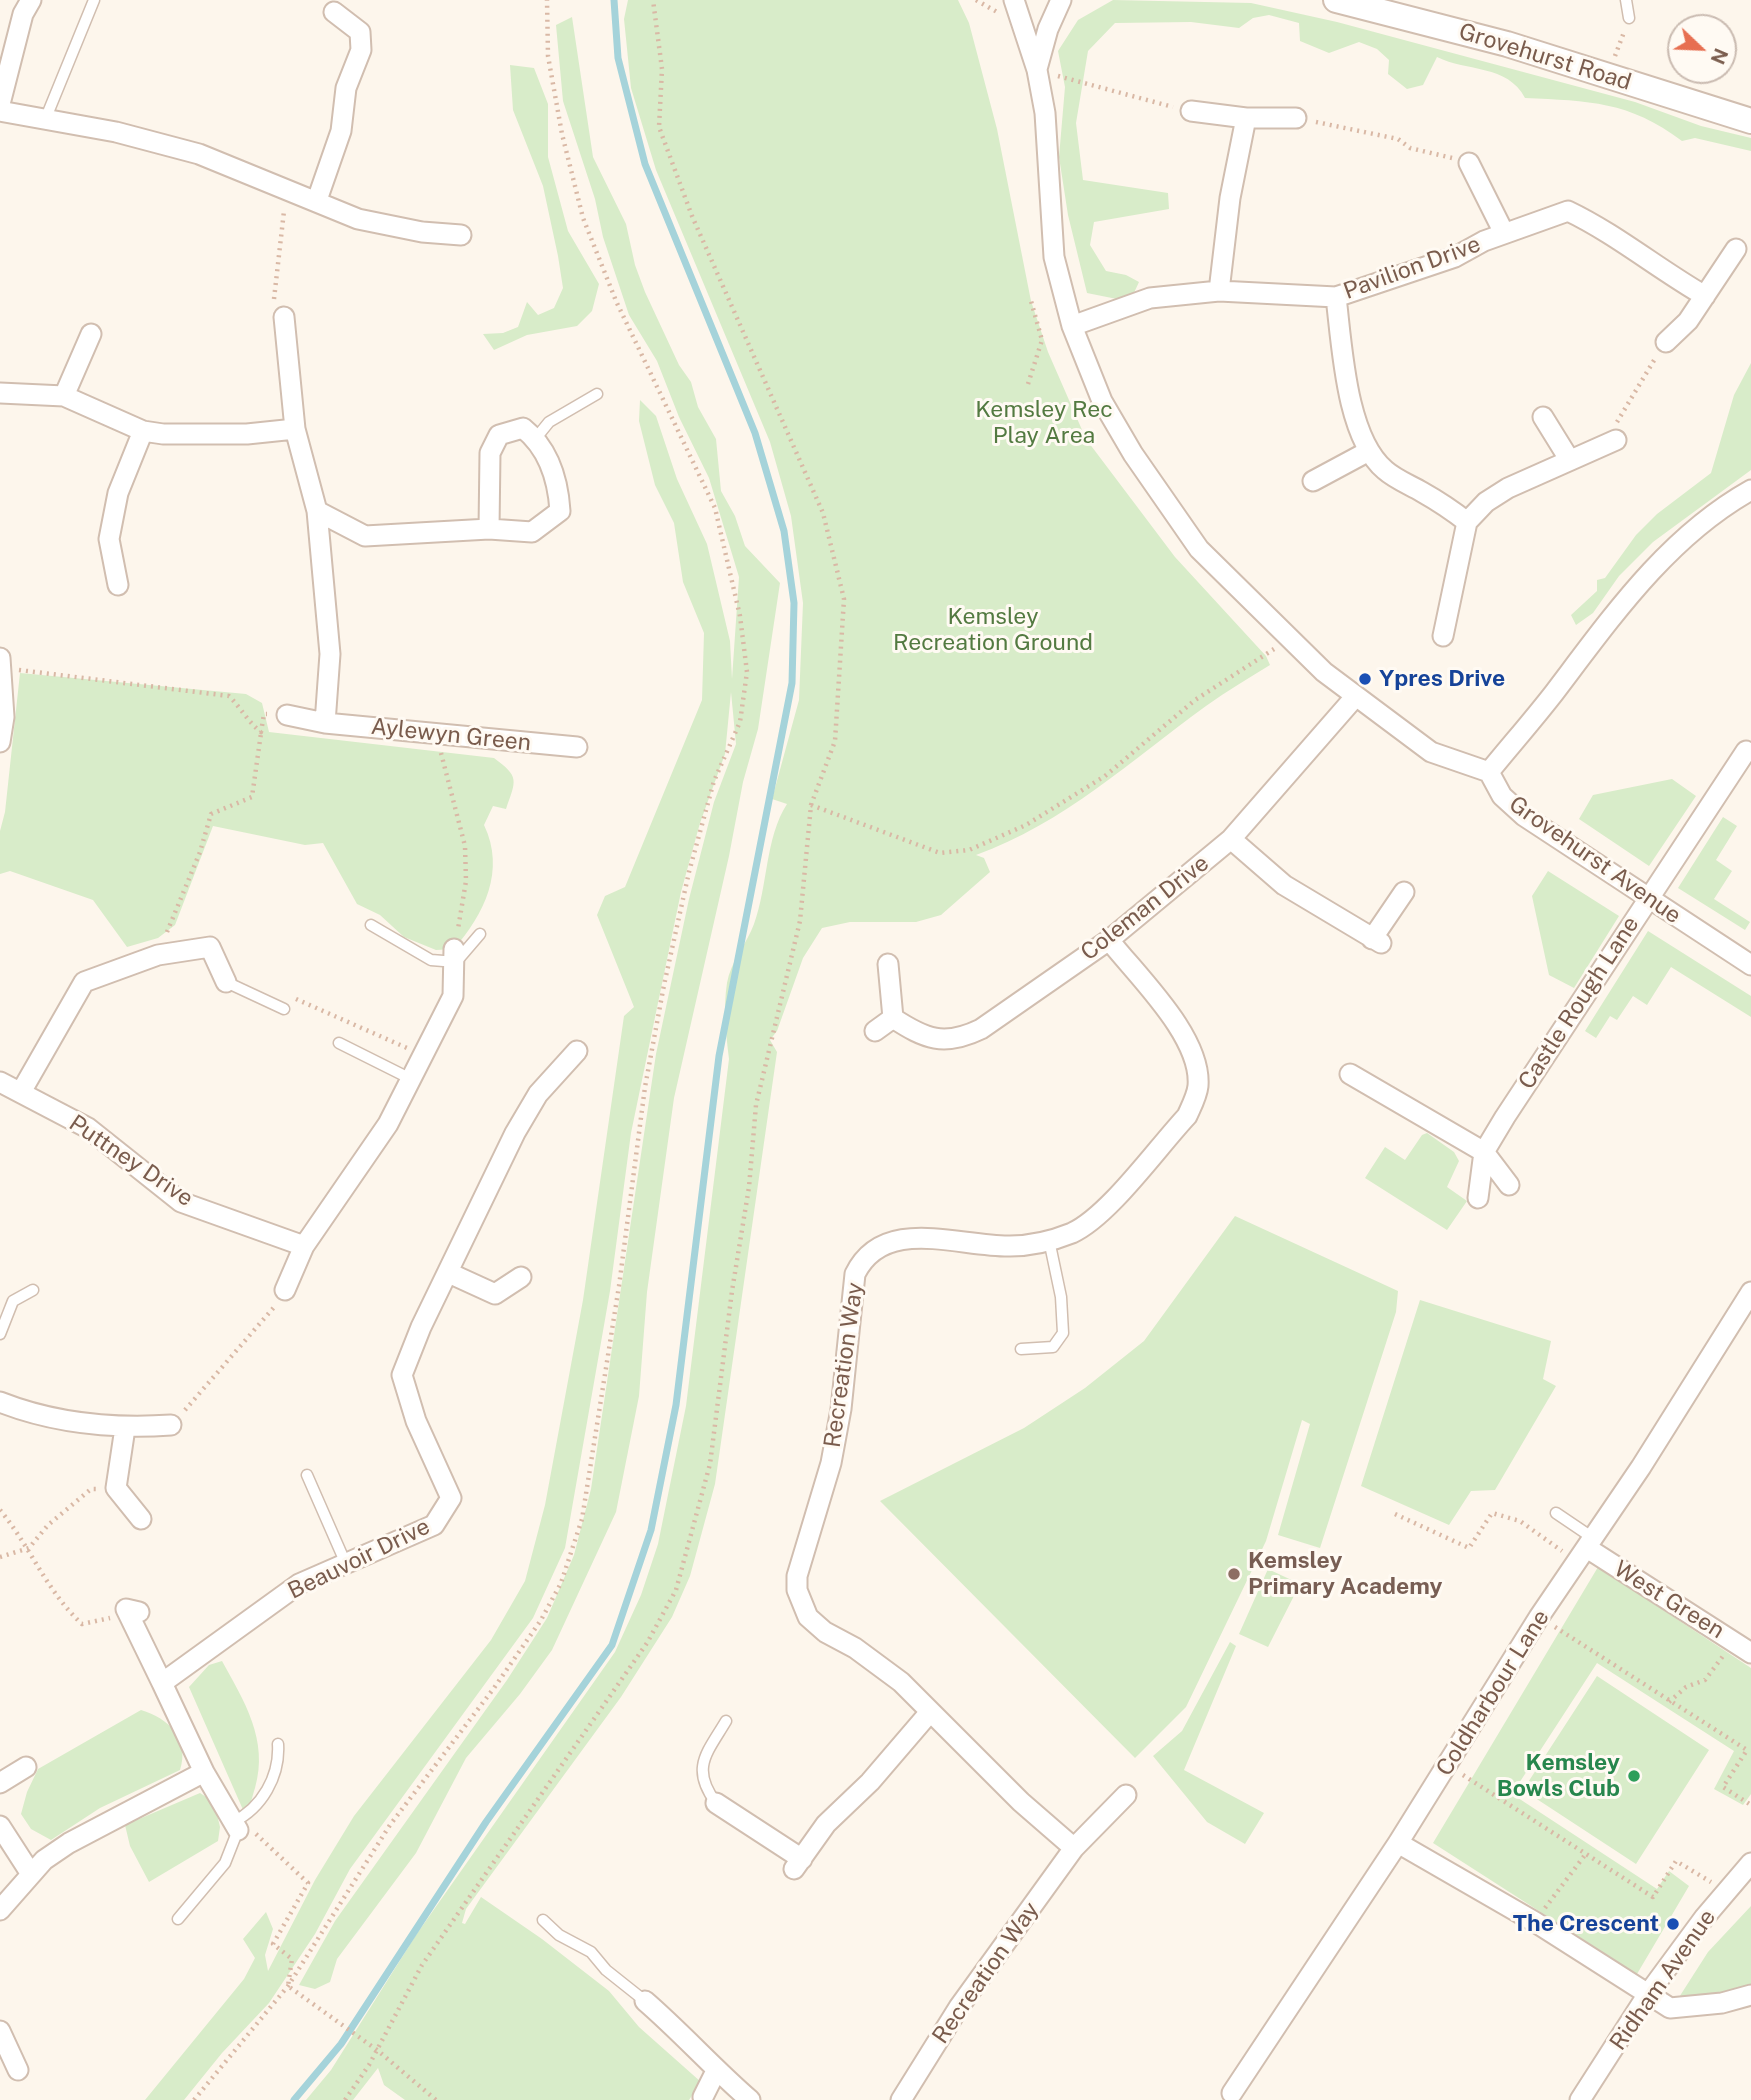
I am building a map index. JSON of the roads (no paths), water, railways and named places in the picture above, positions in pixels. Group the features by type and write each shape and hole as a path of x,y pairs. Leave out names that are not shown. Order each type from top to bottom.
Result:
{"street":[{"path":"1013,0 1037,70 1045,113 1054,257 1072,326 1102,401 1147,475 1199,549 1286,636 1355,697 1432,752 1489,772 1641,582 1690,533 1729,502 1751,490"},
{"path":"1037,70 1048,29 1060,0"},
{"name":"Grovehurst Road","path":"1336,0 1507,44 1751,121"},
{"path":"0,104 25,5"},
{"path":"317,200 341,131 345,88 360,50 360,32 334,12"},
{"path":"0,111 116,132 199,154 358,219 422,232 461,235"},
{"path":"1191,111 1247,118 1296,118"},
{"path":"1219,291 1230,198 1247,118"},
{"name":"Pavilion Drive","path":"1469,163 1504,233"},
{"name":"Pavilion Drive","path":"1072,326 1150,298 1219,291 1336,297 1455,257 1504,233 1568,211 1597,225 1672,277 1705,296"},
{"path":"1666,342 1688,321 1736,249"},
{"path":"1336,297 1353,410 1358,433 1367,452 1386,472 1437,500 1467,522"},
{"path":"284,317 295,429 317,511 330,654 324,723"},
{"path":"64,396 91,334"},
{"path":"0,393 64,396 142,431 163,435 295,429"},
{"path":"1543,417 1569,459"},
{"path":"317,511 365,536 489,529 532,532 560,511 559,488 536,438 523,428 499,435 490,453 489,529"},
{"path":"118,585 109,539 118,493 142,431"},
{"path":"1443,636 1467,522 1497,495 1569,459 1616,440"},
{"path":"1313,481 1367,452"},
{"path":"0,658 4,717 0,742"},
{"name":"Coleman Drive","path":"894,1018 924,1038 963,1038 981,1029 1109,940 1231,839 1355,697"},
{"name":"Aylewyn Green","path":"287,715 324,723 577,747"},
{"name":"Castle Rough Lane","path":"1478,1198 1484,1152 1647,898 1746,751"},
{"name":"Grovehurst Avenue","path":"1489,772 1502,796 1524,816 1751,965"},
{"path":"1231,839 1284,885 1376,941 1404,892"},
{"name":"Recreation Way","path":"1074,1848 1021,1801 901,1682 855,1648 825,1632 808,1617 797,1590 797,1576 831,1463 841,1409 855,1274 871,1251 900,1238 1010,1246 1049,1240 1076,1231 1103,1210 1187,1116 1198,1088 1195,1057 1186,1037 1109,940"},
{"path":"21,1092 84,982 158,955 210,947 226,982"},
{"path":"285,1290 304,1246 388,1124 423,1056 453,996 455,956"},
{"path":"875,1031 894,1018 888,964"},
{"name":"Beauvoir Drive","path":"162,1683 299,1584 434,1524 451,1498 416,1421 402,1376 421,1327 515,1133 538,1094 577,1051"},
{"path":"1350,1074 1484,1152 1509,1185"},
{"name":"Puttney Drive","path":"0,1082 88,1128 181,1202 304,1246"},
{"path":"449,1273 495,1294 521,1277"},
{"name":"Coldharbour Lane","path":"1233,2093 1398,1843 1539,1617 1586,1549 1751,1292"},
{"path":"0,1402 73,1423 125,1428 171,1425"},
{"path":"125,1428 116,1488 141,1519"},
{"name":"West Green","path":"1586,1549 1751,1653"},
{"path":"133,1611 162,1683 205,1772 236,1826"},
{"path":"716,1803 798,1864 826,1824 870,1782 930,1712"},
{"path":"0,1783 26,1767"},
{"path":"0,1910 30,1874 69,1843 205,1772"},
{"name":"Recreation Way","path":"901,2100 959,2007 1074,1848 1126,1795"},
{"path":"0,1826 30,1874"},
{"path":"1398,1843 1535,1922 1670,2008 1723,2003 1751,1995"},
{"name":"Ridham Avenue","path":"1580,2100 1648,1994 1751,1863"},
{"path":"645,2001 690,2039 716,2071 750,2100"},
{"path":"0,2031 18,2070"},
{"path":"702,2098 716,2071"}],"lane":[{"path":"45,120 94,0"},
{"path":"1626,0 1629,18"},
{"path":"536,438 549,422 597,394"},
{"path":"371,925 431,960 455,956 480,934"},
{"path":"226,982 284,1009"},
{"path":"340,1043 411,1079"},
{"path":"1021,1349 1053,1347 1063,1333 1060,1297 1049,1240"},
{"path":"0,1334 13,1301 33,1290"},
{"path":"307,1475 347,1564"},
{"path":"1556,1513 1586,1549"},
{"path":"716,1803 701,1773 707,1752 726,1721"},
{"path":"178,1919 225,1863 236,1826 263,1796 277,1766 278,1744"},
{"path":"542,1920 559,1935 591,1952 606,1970 645,2001"}],"waterway":[{"path":"294,2100 341,2044 486,1822 612,1645 651,1530 676,1405 719,1056 792,683 794,603 784,531 755,433 645,164 618,58 614,0"}],"place":[{"name":"Ypres Drive","path":"1365,679"},
{"name":"Kemsley Primary Academy","path":"1234,1574"},
{"name":"Kemsley Bowls Club","path":"1634,1776"},
{"name":"The Crescent","path":"1673,1924"}],"park label":[{"name":"Kemsley Rec Play Area","path":"1044,423"},
{"name":"Kemsley Recreation Ground","path":"993,630"}]}
